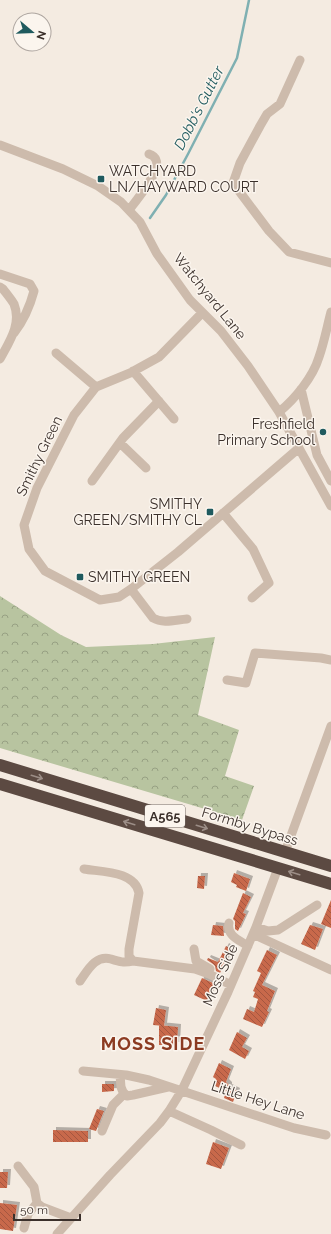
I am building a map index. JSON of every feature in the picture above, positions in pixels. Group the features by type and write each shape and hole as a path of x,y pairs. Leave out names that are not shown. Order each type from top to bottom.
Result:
{"highway":[{"name":"Formby Bypass","path":"0,765 331,866"},
{"name":"A565","path":"0,784 331,884"}],"street":[{"path":"300,60 280,104 267,114 260,126 240,163 233,183 269,231 289,252 331,263"},
{"name":"Watchyard Lane","path":"0,145 63,169 98,186 121,202 129,210 140,222 157,254 190,300 221,331 248,366 279,412 331,506"},
{"path":"129,210 152,177 157,165 157,160 154,156 149,154"},
{"path":"0,274 30,284 34,291 22,322 14,333 0,359"},
{"path":"0,287 13,303 16,316 14,333"},
{"name":"Smithy Green","path":"202,312 159,357 134,371 96,387 74,415 37,488 24,525 29,549 45,571 100,600 119,597 178,552 299,448"},
{"path":"279,412 291,402 301,389 319,359 331,312"},
{"path":"56,353 96,387"},
{"path":"134,371 174,419"},
{"path":"301,389 317,455 331,481"},
{"path":"92,481 120,443 159,401"},
{"path":"120,443 146,468"},
{"path":"224,513 253,549 269,583 252,598"},
{"path":"131,589 153,618 162,622 187,619"},
{"path":"227,680 246,683 255,653 331,660"},
{"path":"285,852 331,726"},
{"name":"Moss Side","path":"57,1234 160,1123 182,1090 248,946 278,868"},
{"path":"84,869 124,876 132,880 137,886 138,893 129,949 129,956 133,961"},
{"path":"254,931 278,930 317,905"},
{"path":"229,923 228,927 230,932 248,946"},
{"path":"254,931 331,970"},
{"path":"194,949 195,959 198,962 232,982"},
{"path":"80,981 92,965 100,959 107,958 124,963 133,961 195,969 232,982"},
{"name":"Little Hey Lane","path":"83,1071 149,1080 294,1128 326,1135"},
{"path":"120,1075 121,1088 124,1094 129,1096 170,1086"},
{"path":"102,1131 112,1104 124,1094"},
{"path":"169,1111 241,1145"},
{"path":"18,1166 34,1187 37,1203 42,1207 71,1218"},
{"path":"24,1228 28,1214 37,1203"}],"green space":[{"path":"0,596 61,635 86,647 153,644 215,637 198,715 239,730 225,776 254,786 242,820 0,748"}],"building":[{"path":"234,873 250,879 246,891 236,887 237,885 231,882"},
{"path":"198,876 205,876 204,889 197,888"},
{"path":"243,893 251,897 243,913 246,914 238,931 235,929 235,921 233,919"},
{"path":"331,900 331,928 321,924"},
{"path":"213,925 223,926 224,936 211,935"},
{"path":"310,925 323,929 315,950 301,944"},
{"path":"226,946 231,949 220,973 216,971 213,964 207,960 208,958 218,962"},
{"path":"267,950 277,955 262,985 275,991 267,1011 269,1012 262,1027 243,1019 247,1009 254,1012 258,999 253,997 255,992 253,991 261,973 257,971"},
{"path":"202,978 215,984 207,1001 194,995"},
{"path":"156,1008 166,1010 164,1026 153,1025"},
{"path":"159,1025 178,1027 177,1045 159,1045"},
{"path":"237,1032 247,1038 242,1047 249,1051 245,1059 229,1050"},
{"path":"219,1063 231,1069 226,1082 229,1087 237,1091 233,1102 224,1098 226,1091 213,1085 216,1079 213,1077"},
{"path":"102,1084 114,1084 114,1091 102,1092"},
{"path":"97,1109 104,1111 96,1131 89,1129"},
{"path":"53,1130 88,1131 88,1142 53,1142"},
{"path":"213,1142 229,1148 221,1169 206,1164"},
{"path":"0,1172 8,1172 7,1188 0,1188"},
{"path":"0,1203 17,1205 13,1231 0,1229"}],"waterway":[{"name":"Dobb's Gutter","path":"150,218 166,195 237,58 249,0"}],"place":[{"name":"WATCHYARD LN/HAYWARD COURT","path":"101,179"},
{"name":"Freshfield Primary School","path":"323,432"},
{"name":"SMITHY GREEN/SMITHY CL","path":"210,512"},
{"name":"SMITHY GREEN","path":"80,577"}],"district":[{"name":"MOSS SIDE","path":"153,1043"}]}
